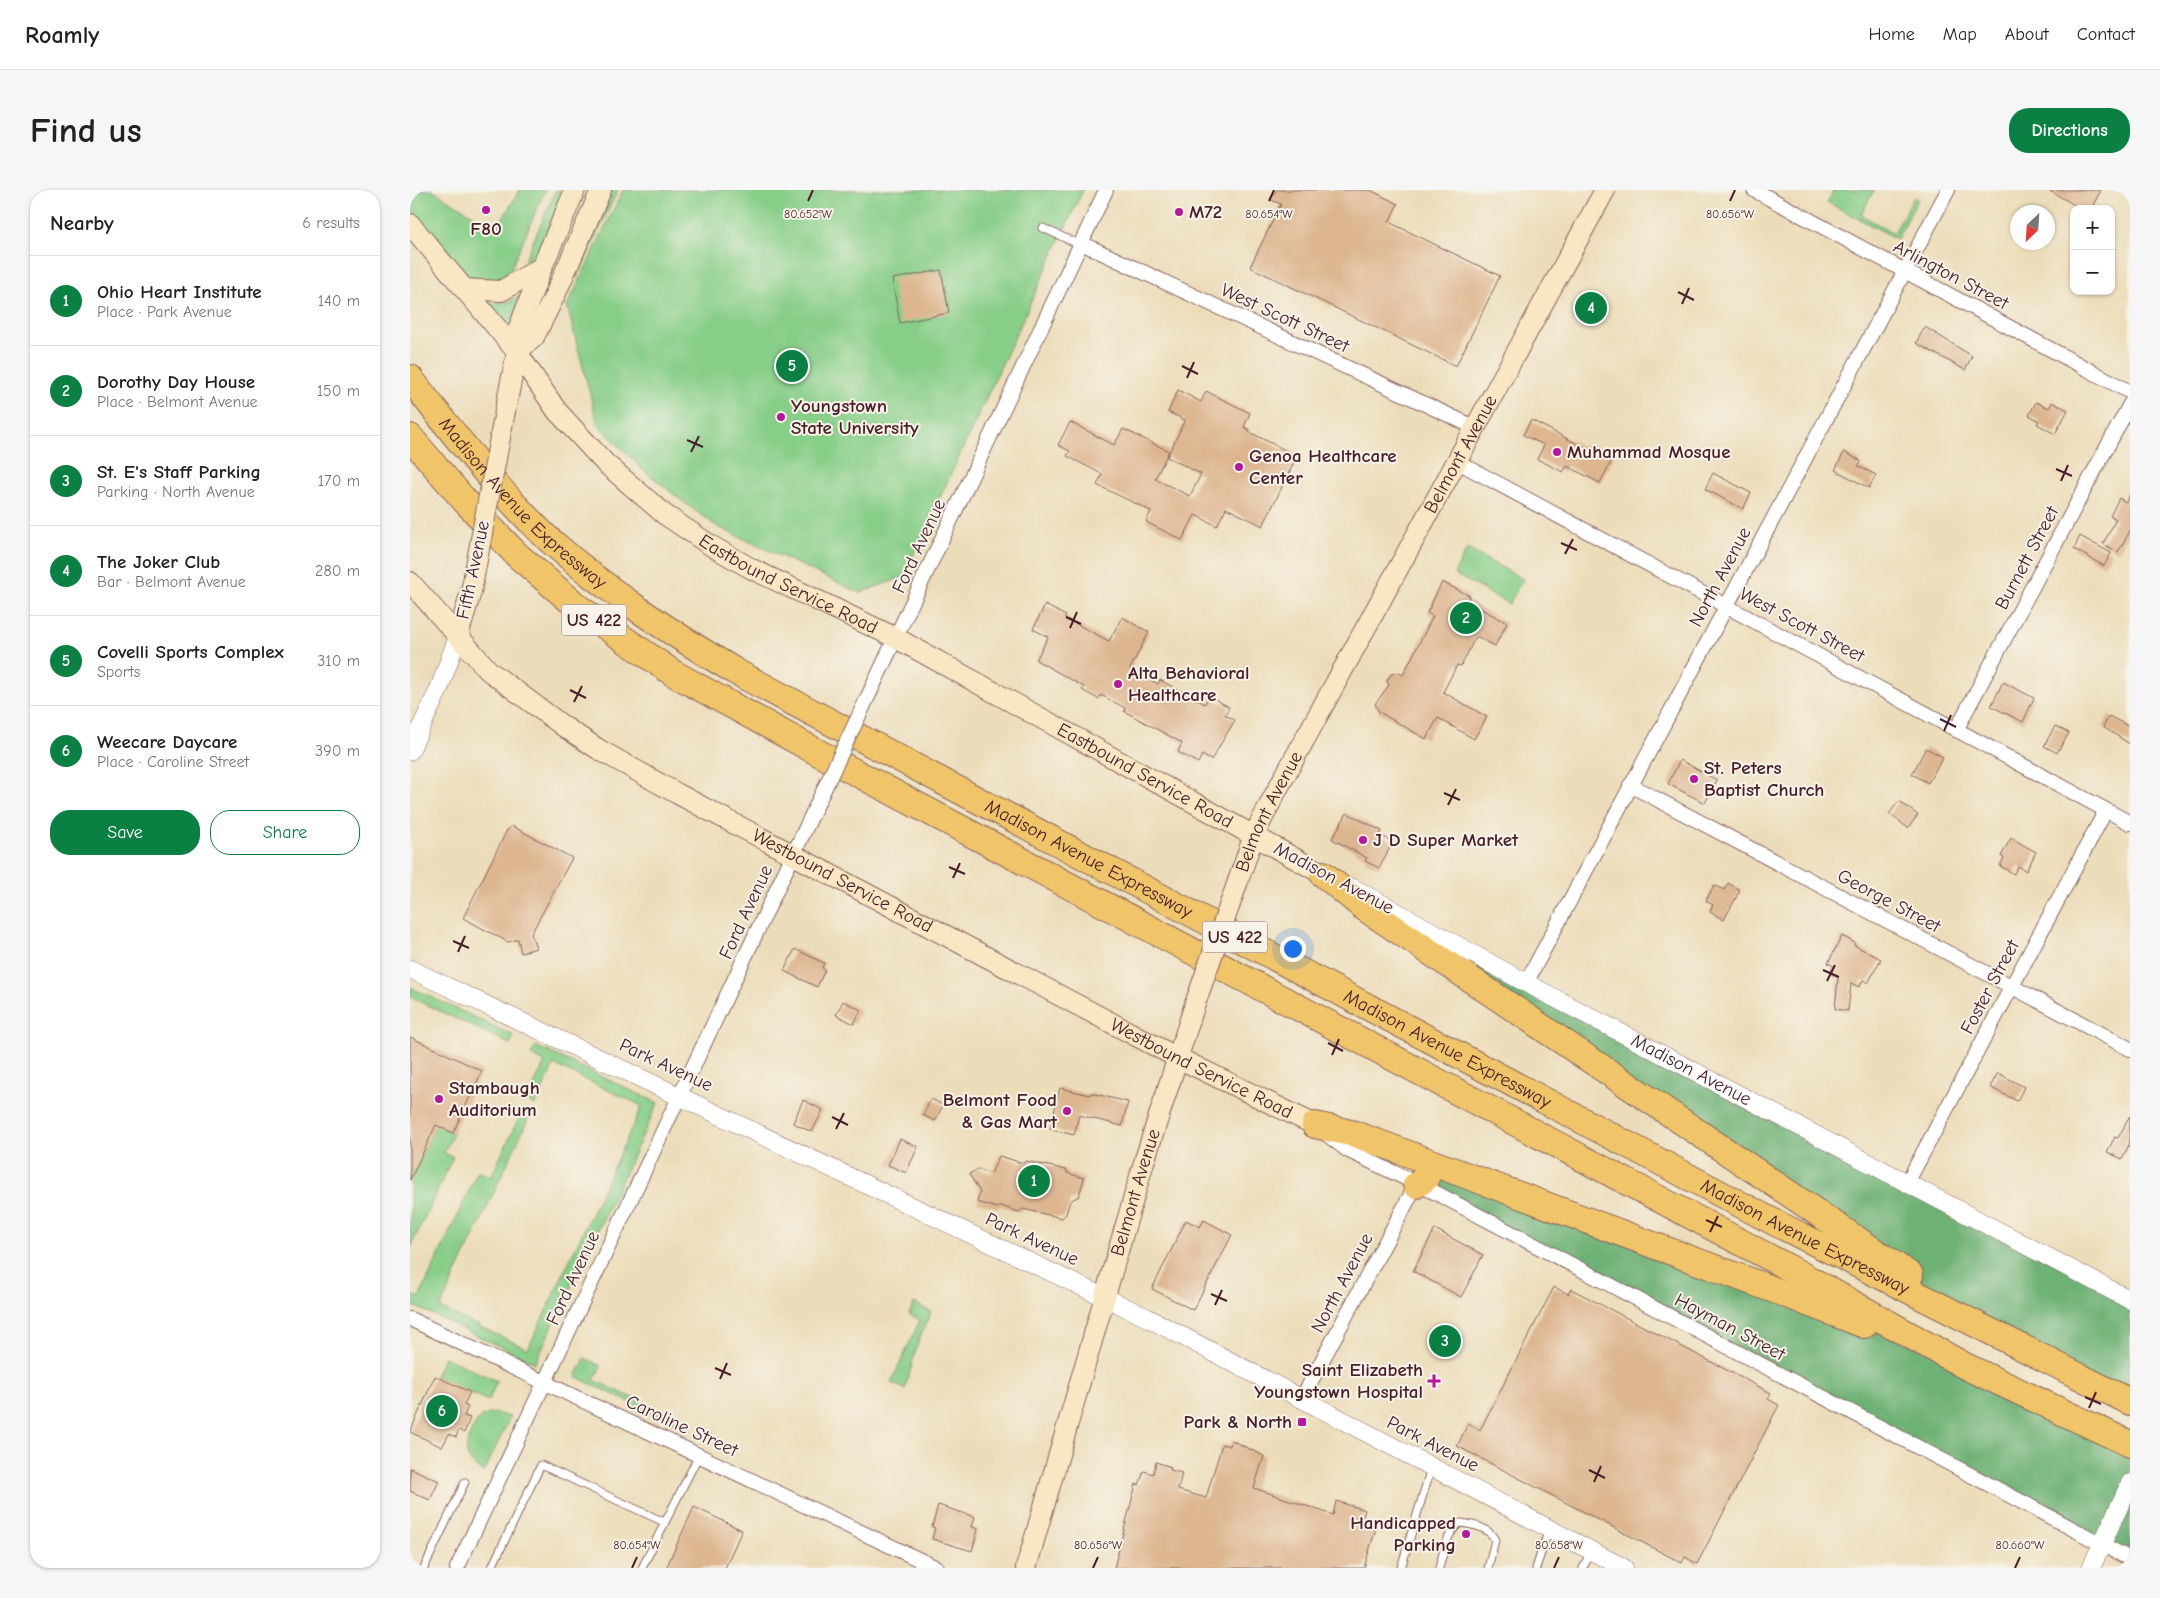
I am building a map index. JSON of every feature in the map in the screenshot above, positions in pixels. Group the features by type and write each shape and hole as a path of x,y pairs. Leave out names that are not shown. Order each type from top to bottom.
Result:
{"highway":[{"name":"Madison Avenue Expressway","path":"410,378 470,455 527,518 555,545 588,574 639,611 738,673 1768,1219 2130,1402"},
{"name":"Madison Avenue Expressway","path":"410,437 465,501 517,555 599,623 673,673 817,752 1793,1270 1965,1366 2130,1444"},
{"path":"1323,874 1364,907 2006,1339"},
{"path":"1315,1125 1355,1134 1424,1174 1782,1293 1965,1366"}],"main road":[{"name":"Fifth Avenue","path":"458,636 471,592 517,352 518,330 542,266 575,190"},
{"path":"517,352 534,336 555,295 601,190"},
{"name":"Belmont Avenue","path":"1026,1568 1176,1057 1254,835 1599,192"},
{"name":"Eastbound Service Road","path":"410,224 517,352 557,411 605,463 664,514 710,545 752,568 896,638 1254,835"},
{"path":"464,289 501,290 542,266"},
{"name":"Westbound Service Road","path":"410,582 489,671 570,731 598,749 678,794 1176,1057 1315,1125"},
{"name":"Madison Avenue","path":"1254,835 1323,874"}],"street":[{"name":"Ford Avenue","path":"457,1568 1106,190"},
{"name":"Arlington Street","path":"1754,190 2130,392"},
{"name":"North Avenue","path":"1526,983 1948,190"},
{"name":"West Scott Street","path":"1080,244 1474,427"},
{"name":"Burnett Street","path":"1956,730 2130,404"},
{"name":"West Scott Street","path":"1456,461 2130,823"},
{"name":"Fifth Avenue","path":"410,751 440,689 458,636"},
{"name":"George Street","path":"1630,785 2130,1049"},
{"name":"Foster Street","path":"1907,1183 2106,810"},
{"name":"Madison Avenue","path":"1323,874 1373,898 1526,983 2130,1300"},
{"name":"Park Avenue","path":"410,969 680,1095 1146,1317 1597,1556 1624,1568"},
{"name":"North Avenue","path":"1301,1400 1424,1174"},
{"name":"Hayman Street","path":"1424,1174 2130,1559"},
{"name":"Caroline Street","path":"410,1319 937,1568"},
{"path":"2091,1568 2130,1484"}],"lane":[{"path":"1043,228 1080,244"},
{"path":"642,1568 699,1455"},
{"path":"494,1568 492,1567 541,1464 664,1522"},
{"path":"1401,1568 1432,1468"},
{"path":"424,1568 464,1482"},
{"path":"1439,1568 1448,1537 1452,1529 1460,1523 1471,1525 1492,1534 1495,1540 1488,1568"},
{"path":"1536,1568 1549,1529"},
{"path":"1583,1568 1597,1556"}],"green space":[{"path":"410,190 432,190 496,229 520,190 545,190 506,280 491,282 465,274 450,260 410,206"},
{"path":"556,190 561,190 563,197 532,264 520,271"},
{"path":"610,190 618,190 577,277 572,275"},
{"path":"623,190 1083,190 903,577 860,593 718,527 641,468 598,425 567,306"},
{"path":"1834,190 1874,190 1861,215 1894,233 1914,197 1918,199 1897,239 1827,202"},
{"path":"527,293 512,332 485,303 508,302"},
{"path":"1467,549 1523,579 1509,604 1454,574"},
{"path":"1363,907 2130,1300 2130,1402 2006,1339"},
{"path":"410,987 514,1036 510,1044 410,997"},
{"path":"536,1046 658,1103 535,1363 410,1304 410,1294 419,1298 478,1171 491,1177 523,1109 531,1113 440,1308 528,1349 642,1106 554,1065 535,1105 526,1101 545,1062 531,1055"},
{"path":"436,1125 453,1133 444,1153 453,1157 410,1249 410,1180"},
{"path":"1431,1164 1782,1293 1965,1366 2130,1444 2130,1559 1438,1194"},
{"path":"914,1303 931,1312 919,1339 905,1389 891,1383 920,1320 909,1314"},
{"path":"444,1357 497,1381 488,1401 435,1376"},
{"path":"585,1358 601,1366 594,1380 683,1421 681,1426 576,1377"},
{"path":"496,1413 510,1417 484,1472 468,1458 468,1441 471,1432 480,1418"}],"building":[{"path":"1276,190 1370,190 1398,204 1389,222 1500,276 1456,366 1250,267 1281,204 1271,200"},
{"path":"2048,190 2101,190 2093,205 2075,205"},
{"path":"941,270 949,313 900,323 892,279"},
{"path":"1925,327 1972,356 1965,370 1916,343"},
{"name":"Genoa Healthcare Center","path":"1178,390 1201,402 1206,391 1250,413 1244,427 1250,430 1249,432 1297,456 1263,526 1226,508 1217,526 1195,515 1182,540 1146,522 1151,511 1097,485 1102,474 1067,456 1070,451 1058,445 1070,422 1114,445 1123,429 1169,451 1155,479 1190,496 1201,474 1167,457 1185,420 1168,412"},
{"path":"2036,402 2049,408 2052,402 2068,410 2055,434 2037,424 2039,421 2029,415"},
{"path":"1531,420 1591,451 1593,446 1614,456 1600,483 1567,466 1563,472 1537,459 1544,445 1523,435"},
{"path":"1844,452 1861,461 1858,466 1876,475 1869,488 1835,470"},
{"path":"1713,473 1751,493 1743,509 1705,489"},
{"path":"2130,494 2130,531 2118,552 2103,544 2116,519 2110,516 2119,498 2126,502"},
{"path":"2080,536 2111,553 2104,566 2074,549"},
{"path":"1442,582 1470,596 1467,601 1507,623 1495,646 1478,637 1475,638 1461,666 1457,665 1443,692 1487,717 1474,739 1438,718 1426,739 1379,712 1375,704 1389,685 1387,681 1391,674 1399,673 1403,675 1433,616 1427,613"},
{"name":"Alta Behavioral Healthcare","path":"1045,605 1066,616 1065,618 1109,641 1122,617 1149,632 1130,669 1158,684 1160,680 1205,704 1209,696 1229,707 1225,715 1235,720 1211,760 1202,755 1198,763 1178,752 1182,743 1124,711 1125,708 1101,695 1098,699 1082,690 1084,687 1036,660 1048,637 1033,629"},
{"path":"2003,682 2034,698 2023,722 1991,706"},
{"path":"2109,716 2130,727 2130,744 2103,727"},
{"path":"2055,726 2069,733 2057,753 2044,746"},
{"path":"1926,748 1943,757 1928,783 1912,774"},
{"name":"St. Peters Baptist Church","path":"1680,760 1717,780 1705,803 1668,784"},
{"path":"1899,801 1918,815 1908,828 1889,814"},
{"name":"J D Super Market","path":"1347,813 1382,831 1380,835 1393,842 1379,868 1365,861 1367,858 1332,839"},
{"path":"512,826 572,858 531,934 536,948 521,953 518,939 508,942 463,918 507,830"},
{"path":"2011,838 2036,852 2026,871 2018,866 2014,874 2000,866 2004,858 2001,856"},
{"path":"1728,883 1740,890 1724,920 1710,912 1713,905 1706,901 1714,885 1724,890"},
{"path":"1842,936 1855,943 1854,945 1881,959 1868,983 1863,980 1859,987 1851,983 1848,1011 1835,1009 1838,978 1830,973 1834,966 1828,963"},
{"path":"795,949 824,963 822,968 825,970 817,987 784,971"},
{"path":"843,1001 861,1010 854,1024 836,1015"},
{"name":"Stambaugh Auditorium","path":"410,1037 482,1071 453,1133 436,1125 410,1180"},
{"path":"1998,1073 2024,1087 2017,1101 1990,1087"},
{"path":"1060,1088 1128,1102 1122,1126 1079,1115 1074,1135 1050,1129"},
{"path":"931,1099 943,1105 935,1121 923,1115"},
{"path":"803,1100 823,1110 812,1132 793,1123"},
{"path":"2130,1116 2130,1143 2122,1159 2107,1152 2115,1137 2118,1138"},
{"path":"900,1139 918,1147 906,1173 888,1165"},
{"path":"999,1156 1023,1163 1026,1161 1067,1170 1067,1173 1084,1178 1079,1196 1070,1201 1066,1214 1062,1218 1023,1209 1019,1212 1001,1206 997,1208 977,1202 980,1192 969,1174 978,1169 991,1174"},
{"path":"1186,1220 1200,1227 1204,1220 1232,1235 1193,1310 1152,1289"},
{"path":"1435,1229 1483,1255 1461,1297 1413,1271"},
{"path":"1554,1287 1568,1294 1571,1289 1771,1393 1768,1399 1779,1405 1697,1564 1685,1557 1682,1563 1457,1446 1468,1424 1480,1430"},
{"path":"435,1376 470,1392 464,1405 468,1407 464,1416 470,1418 464,1433 459,1430 456,1437 449,1434 442,1447 410,1432"},
{"path":"1231,1440 1264,1456 1254,1488 1333,1515 1336,1501 1365,1510 1361,1523 1376,1528 1364,1568 1114,1568 1136,1484 1139,1485 1144,1471 1153,1474 1156,1462 1171,1467 1170,1470 1182,1473 1178,1490 1206,1498 1222,1444 1230,1446"},
{"path":"410,1468 439,1481 430,1500 410,1491"},
{"path":"938,1505 975,1517 972,1527 978,1529 972,1551 932,1539 935,1528 932,1527"},
{"path":"694,1507 742,1530 725,1568 666,1568"}],"place":[{"name":"F80","path":"486,210"},
{"name":"M72","path":"1179,212"},
{"name":"The Joker Club","path":"1591,308"},
{"name":"Covelli Sports Complex","path":"792,366"},
{"name":"Youngstown State University","path":"781,417"},
{"name":"Muhammad Mosque","path":"1557,452"},
{"name":"Genoa Healthcare Center","path":"1239,467"},
{"name":"Dorothy Day House","path":"1466,618"},
{"name":"Alta Behavioral Healthcare","path":"1118,684"},
{"name":"St. Peters Baptist Church","path":"1694,779"},
{"name":"J D Super Market","path":"1363,840"},
{"name":"Stambaugh Auditorium","path":"439,1099"},
{"name":"Belmont Food & Gas Mart","path":"1067,1111"},
{"name":"Ohio Heart Institute","path":"1034,1181"},
{"name":"St. E's Staff Parking","path":"1445,1341"},
{"name":"Saint Elizabeth Youngstown Hospital","path":"1434,1381"},
{"name":"Weecare Daycare","path":"442,1411"},
{"name":"Park & North","path":"1302,1422"},
{"name":"Handicapped Parking","path":"1466,1534"}]}
